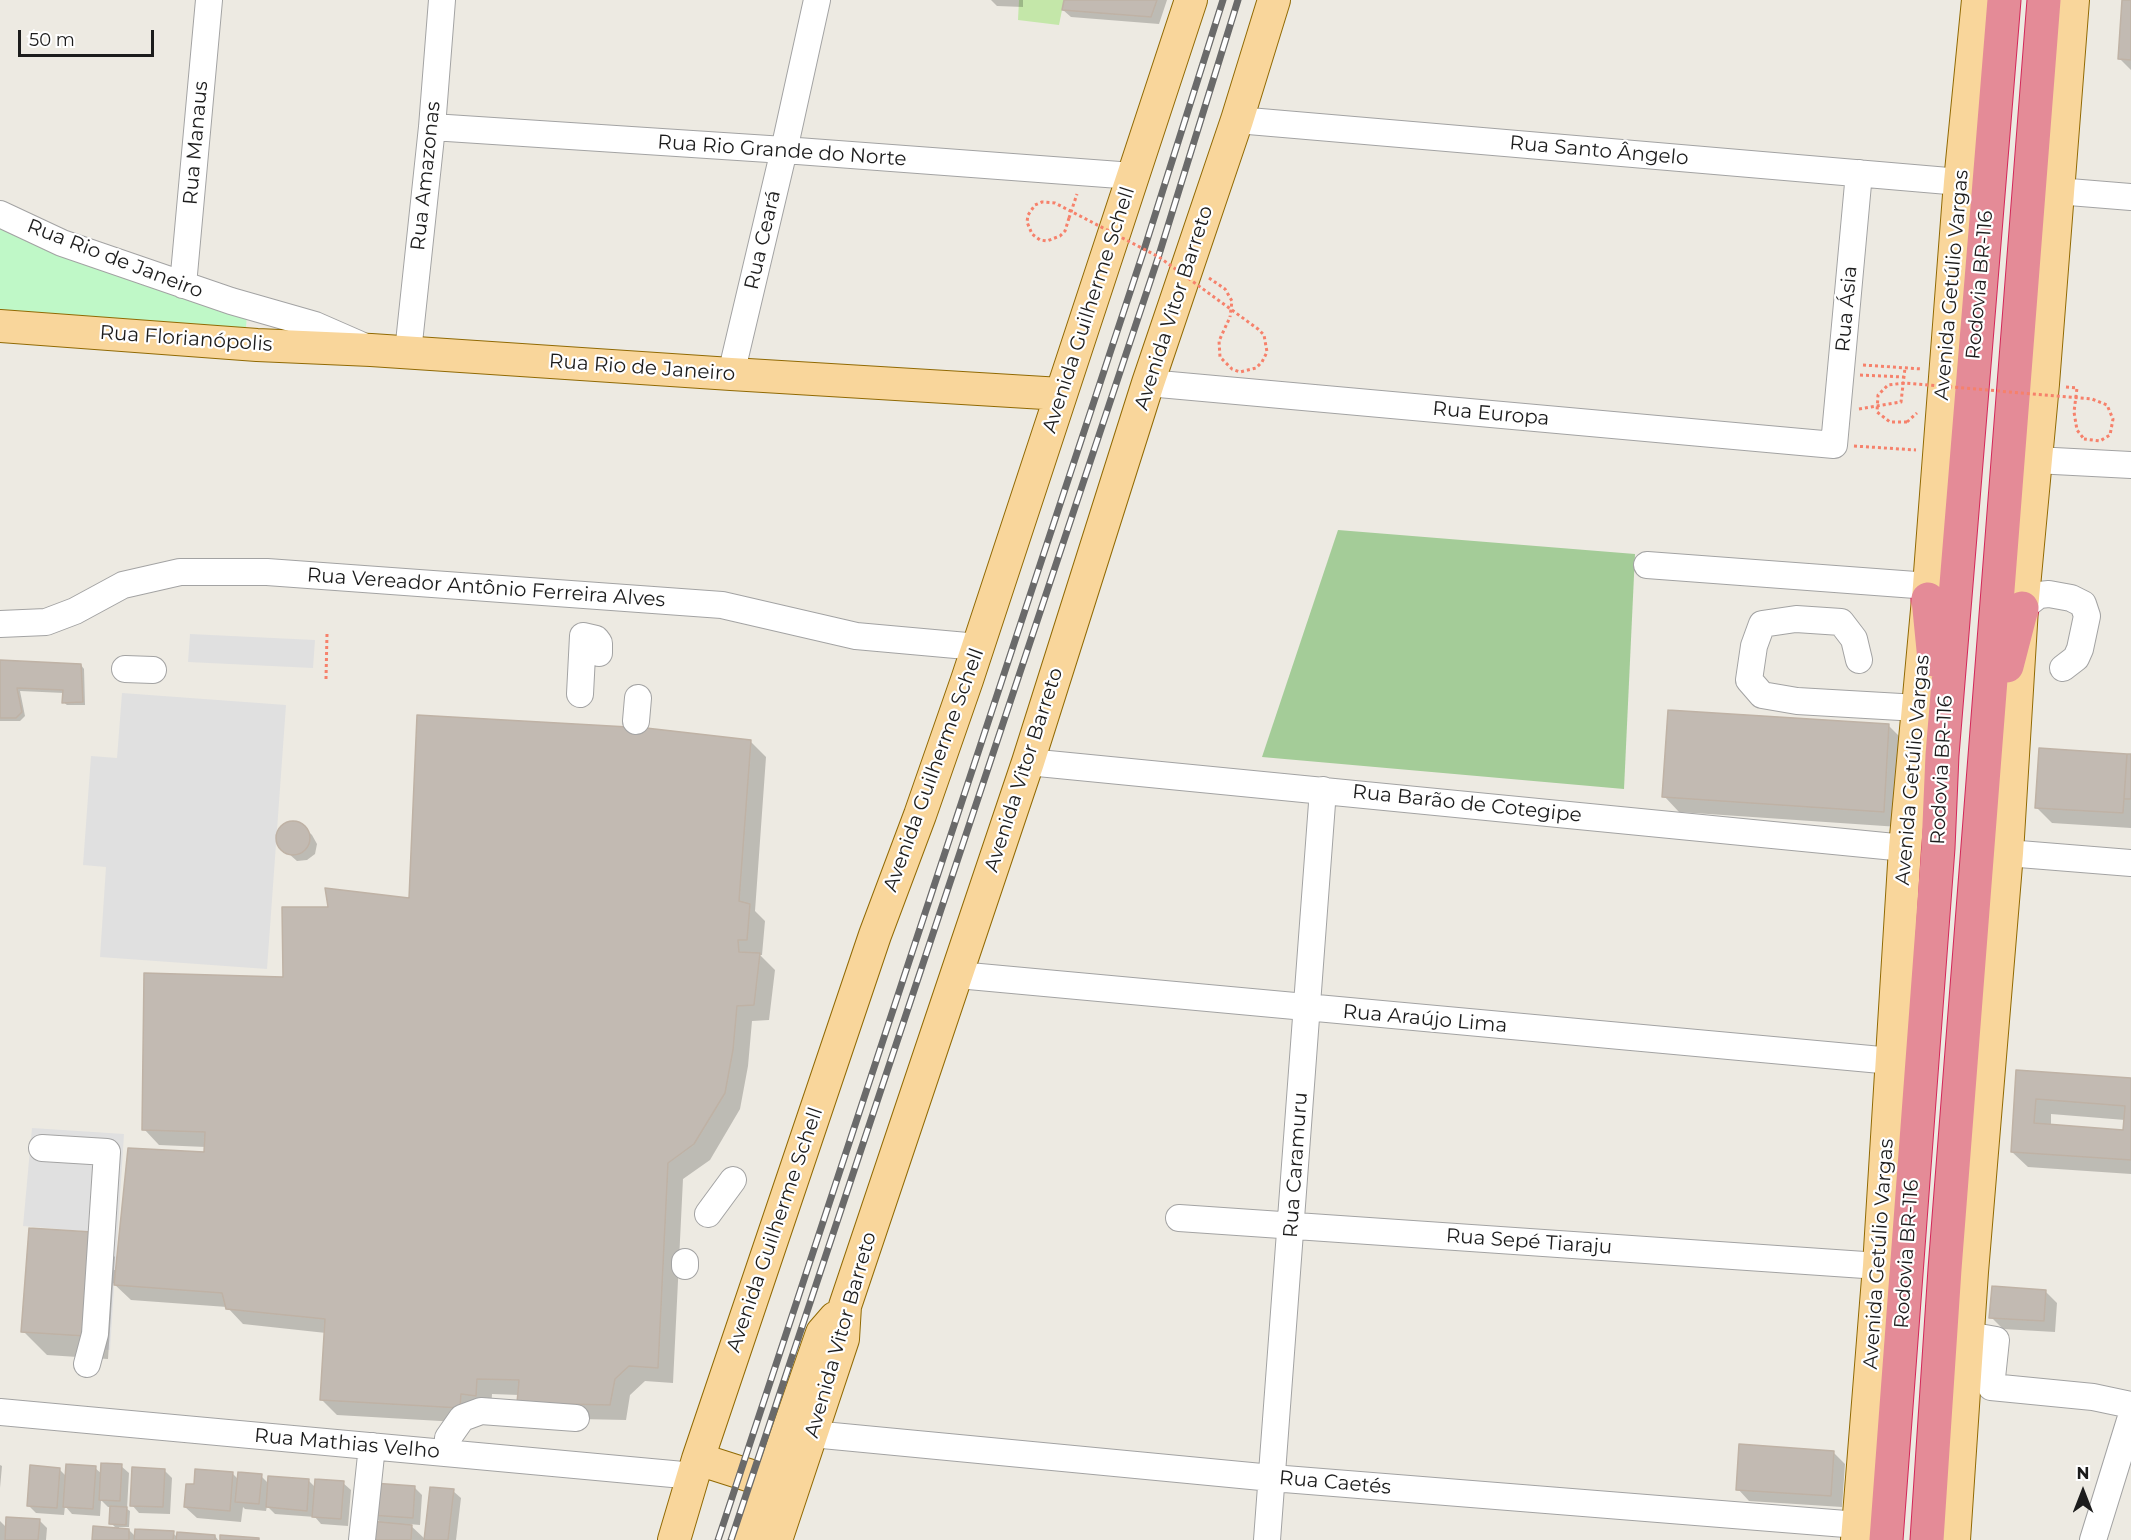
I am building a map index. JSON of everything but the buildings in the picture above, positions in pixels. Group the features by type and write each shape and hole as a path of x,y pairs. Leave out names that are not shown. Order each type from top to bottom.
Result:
{"highway":[{"name":"Rodovia BR-116","path":"1867,1535 1938,848 1942,754 2004,0"},
{"name":"Rodovia BR-116","path":"1927,1540 1984,755 2044,0"},
{"path":"1929,592 1942,754"},
{"path":"1984,755 2022,608"}],"main road":[{"name":"Avenida Guilherme Schell","path":"674,1540 874,935 920,815 978,647 1191,0"},
{"name":"Avenida Vitor Barreto","path":"776,1540 843,1339 845,1306 1028,762 1148,383 1237,120 1274,0"},
{"name":"Avenida Getúlio Vargas","path":"1867,1535 1879,1266 1905,848 1929,592 1960,182 1978,0"},
{"path":"1954,1540 1968,1335 2007,853 2022,608 2043,384 2056,191 2073,0"},
{"name":"Rua Florianópolis","path":"0,326 257,345 371,350"},
{"name":"Rua Rio de Janeiro","path":"371,350 1061,394"},
{"path":"750,1540 822,1334 845,1306"},
{"path":"696,1468 767,1490"}],"street":[{"name":"Rua Manaus","path":"183,285 208,0"},
{"name":"Rua Amazonas","path":"408,352 432,128 442,0"},
{"name":"Rua Ceará","path":"731,374 817,0"},
{"name":"Rua Santo Ângelo","path":"1237,120 1960,182"},
{"name":"Rua Rio Grande do Norte","path":"432,128 784,150 1133,176"},
{"name":"Rua Ásia","path":"1834,445 1859,173"},
{"path":"2056,191 2131,197"},
{"name":"Rua Rio de Janeiro","path":"0,214 62,243 231,302 315,326 371,350"},
{"name":"Rua Rio de Janeiro","path":"231,302 253,317 260,326 257,345"},
{"name":"Rua Europa","path":"1148,383 1834,445"},
{"path":"2036,460 2131,465"},
{"path":"1647,565 1929,592"},
{"name":"Rua Vereador Antônio Ferreira Alves","path":"0,624 45,622 75,611 123,585 180,572 267,572 722,605 856,636 978,647"},
{"path":"2022,608 2039,595 2049,594 2071,598 2083,604 2087,616 2080,649 2076,658 2063,668"},
{"path":"1859,660 1854,639 1841,622 1796,619 1762,624 1754,646 1749,680 1762,695 1797,700 1918,708"},
{"path":"580,694 591,644"},
{"path":"125,669 153,670"},
{"name":"Rua Barão de Cotegipe","path":"1028,762 1905,848"},
{"name":"Rua Caramuru","path":"1267,1540 1323,790"},
{"path":"2007,853 2131,863"},
{"name":"Rua Araújo Lima","path":"957,975 1892,1061"},
{"path":"42,1148 107,1152 95,1334 87,1364"},
{"path":"708,1214 733,1180"},
{"name":"Rua Sepé Tiaraju","path":"1179,1218 1879,1266"},
{"path":"1968,1335 1996,1340 1991,1387 2093,1396 2131,1406"},
{"path":"447,1453 448,1438 462,1418 481,1411 576,1418"},
{"name":"Rua Mathias Velho","path":"0,1412 447,1453 696,1468"},
{"path":"2093,1540 2124,1461 2131,1417"},
{"name":"Rua Caetés","path":"812,1434 1867,1535"},
{"path":"362,1540 372,1446"}],"path":[{"path":"1083,174 1069,218 1065,231 1060,236 1047,241 1040,240 1032,234 1027,222 1028,215 1035,205 1042,202 1055,203 1159,257 1258,329 1264,335 1267,352 1256,368 1240,372 1232,369 1220,357 1219,341 1230,317 1232,301 1225,289 1188,263"},
{"path":"1837,412 1901,402 1905,368 1841,369"},
{"path":"1841,369 1904,377"},
{"path":"1907,422 1890,423 1877,412 1878,395 1888,386 1905,383 2080,398 2092,399 2107,405 2113,418 2110,435 2100,441 2084,439 2077,430 2074,412 2077,388 2043,384"},
{"path":"1834,445 1940,451"},
{"path":"326,679 327,634"}],"green space":[{"path":"1019,0 1064,0 1059,25 1018,20"},
{"path":"0,223 247,314 245,340 0,316"},
{"path":"1338,530 1635,554 1624,789 1262,757"}],"shaded area":[{"path":"190,634 315,640 313,668 188,662"},
{"path":"122,693 286,705 267,969 100,957 106,867 83,865 91,756 117,758"},
{"path":"32,1128 124,1134 110,1350 97,1349 94,1232 23,1226"}],"railway":[{"path":"718,1540 1143,253 1223,0"},
{"path":"731,1540 1158,258 1238,0"}]}
